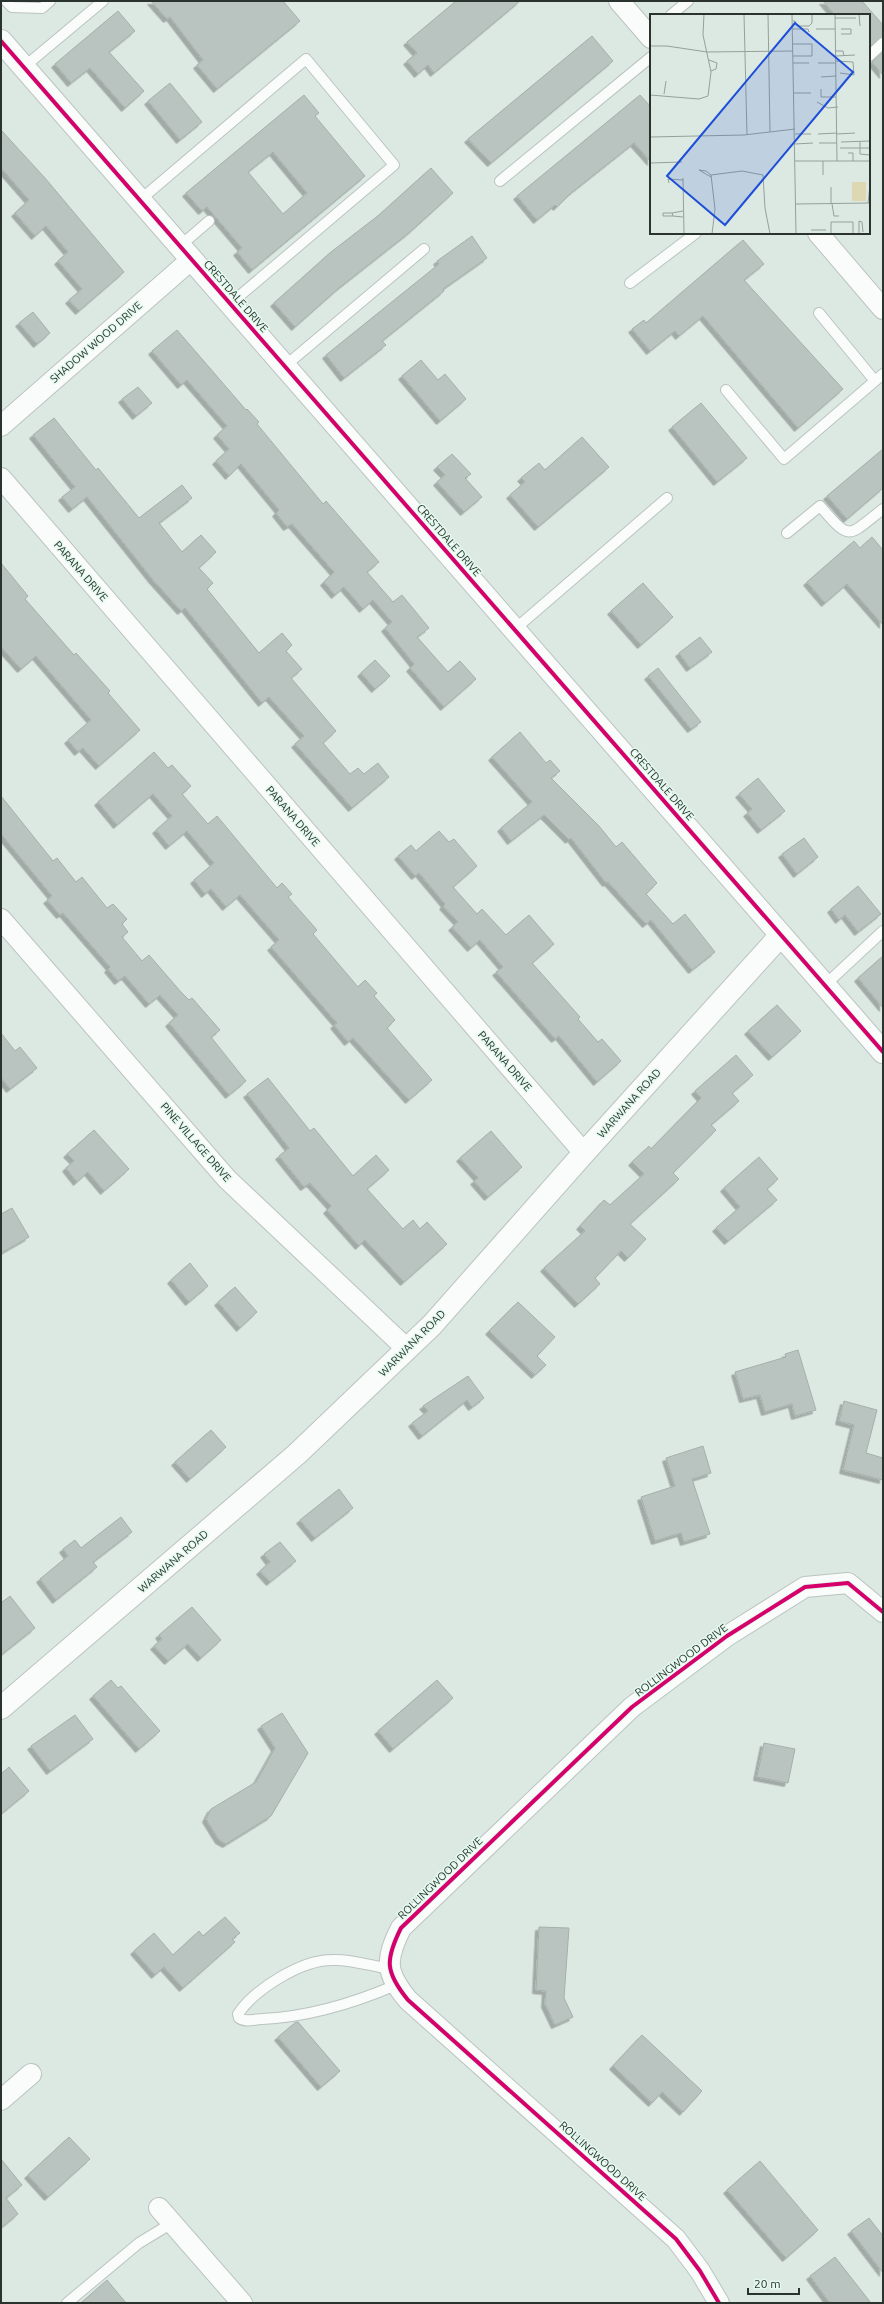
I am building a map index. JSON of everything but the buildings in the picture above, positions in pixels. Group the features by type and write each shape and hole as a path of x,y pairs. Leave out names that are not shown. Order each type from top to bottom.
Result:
{"street":[{"path":"619,1 650,34"},
{"name":"CRESTDALE DRIVE","path":"1,41 883,1052"},
{"path":"819,234 883,309"},
{"name":"SHADOW WOOD DRIVE","path":"1,426 186,252"},
{"name":"PARANA DRIVE","path":"1,478 584,1153"},
{"name":"PINE VILLAGE DRIVE","path":"1,919 227,1179 345,1293 407,1349"},
{"name":"WARWANA ROAD","path":"1,1708 297,1454 432,1325 584,1153 781,935"},
{"name":"ROLLINGWOOD DRIVE","path":"719,2303 700,2271 676,2239 408,2000 393,1977 390,1950 401,1928 632,1707 702,1654 805,1588 848,1584 883,1612"},
{"path":"1,2100 31,2074"},
{"path":"159,2208 242,2303"}],"lane":[{"path":"6,1 12,7 42,8 50,1"},
{"path":"24,67 103,1"},
{"path":"672,14 688,1"},
{"path":"870,55 883,43"},
{"path":"500,181 650,58"},
{"path":"140,200 306,59 394,165 230,304"},
{"path":"186,252 209,221"},
{"path":"630,283 695,234"},
{"path":"285,366 424,249"},
{"path":"726,390 784,460 879,377 819,313"},
{"path":"514,629 667,498"},
{"path":"786,533 820,506 840,529 846,533 854,531 882,513"},
{"path":"825,985 883,931"},
{"path":"331,1960 393,1977 356,2001 315,2012 277,2019 244,2021 239,2018 238,2014 241,2010 262,1991 292,1970 310,1964 331,1960"},
{"path":"67,2303 139,2243 172,2223"}],"cycle path":[{"path":"1,41 883,1052"},
{"path":"719,2303 700,2271 676,2239 408,2000 400,1990 391,1973 390,1957 401,1928 632,1707 727,1636 805,1587 848,1583 883,1612"}]}
